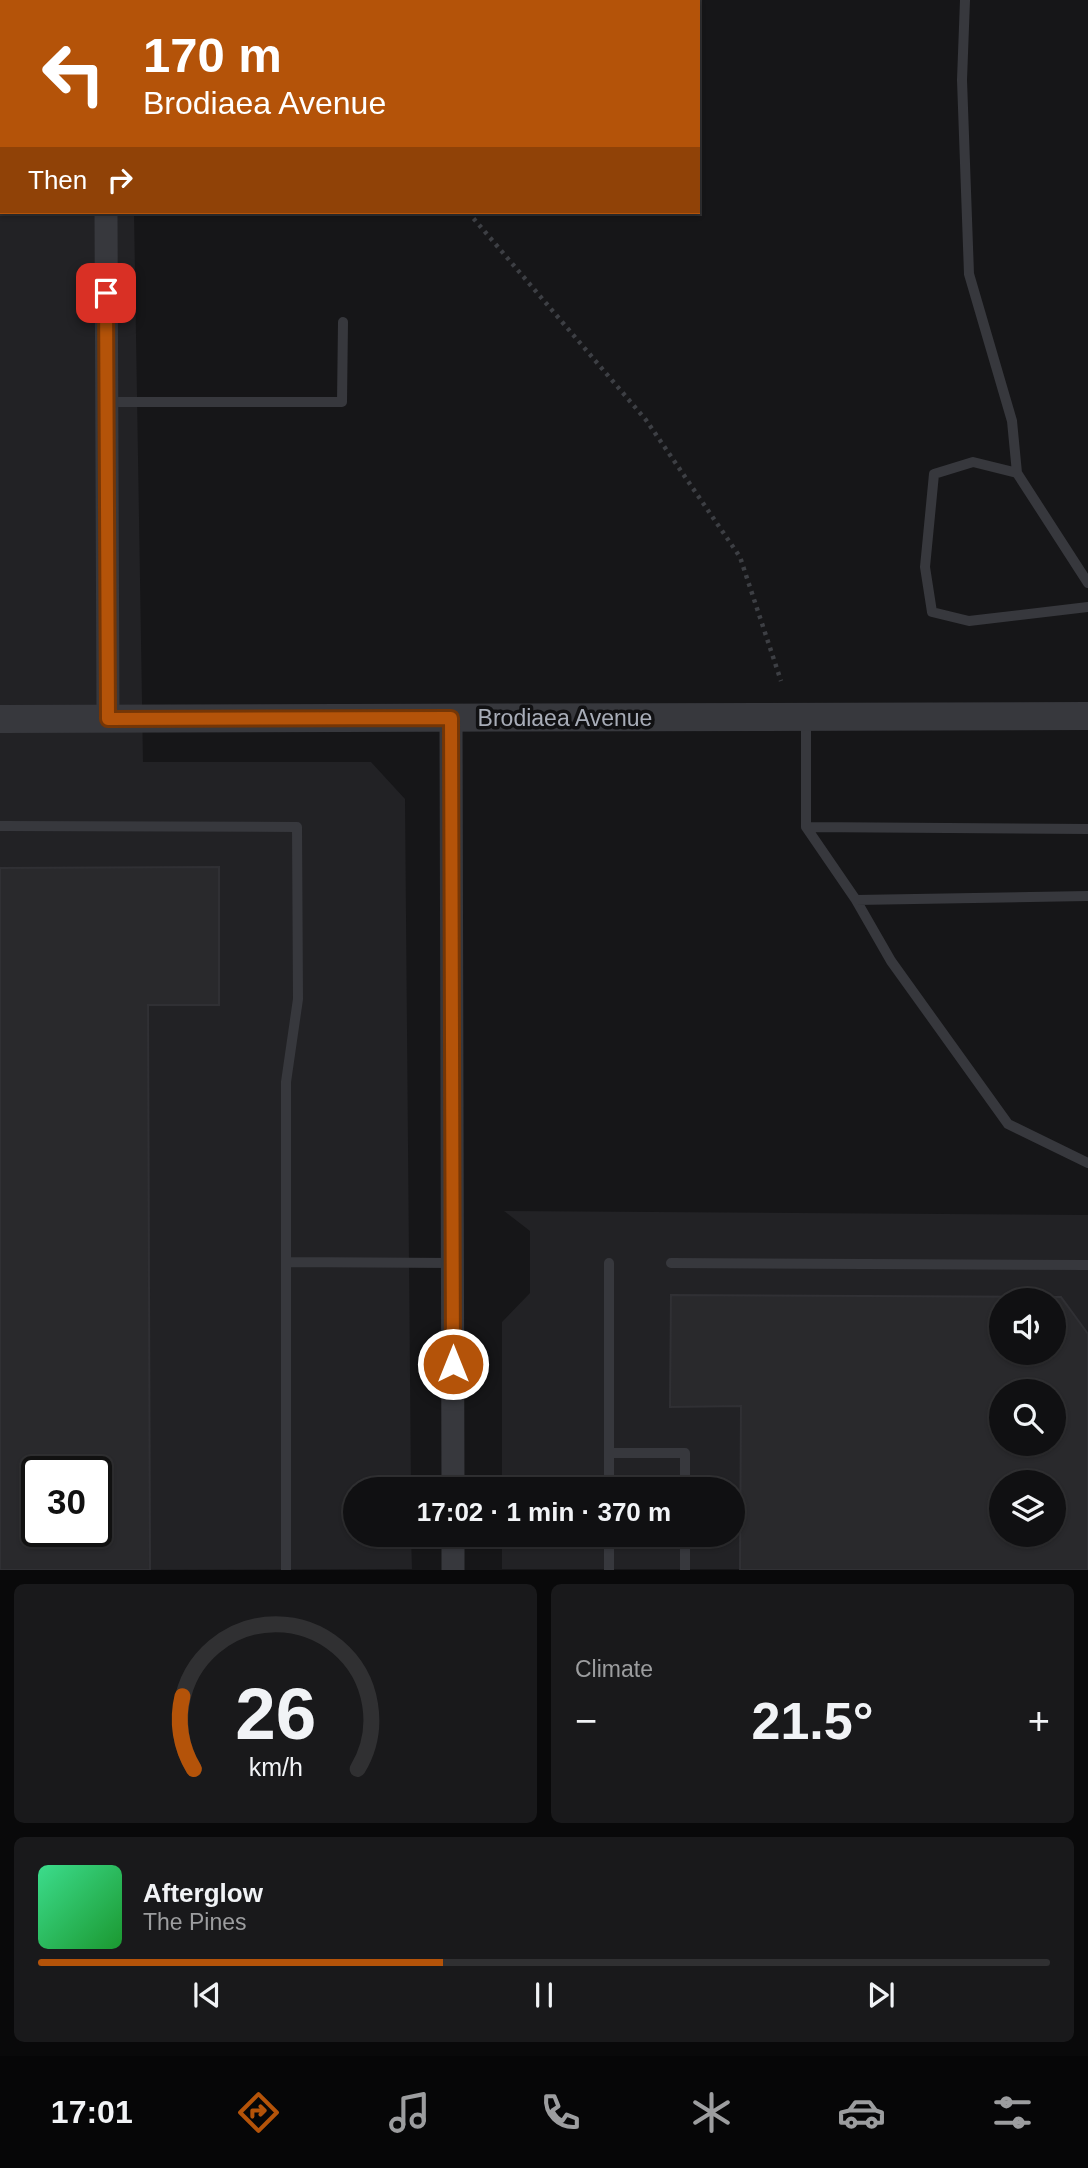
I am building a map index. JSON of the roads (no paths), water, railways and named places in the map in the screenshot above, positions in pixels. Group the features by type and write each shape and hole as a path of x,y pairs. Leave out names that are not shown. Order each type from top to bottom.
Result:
{"street":[{"path":"106,214 108,719"},
{"name":"Brodiaea Avenue","path":"0,719 1088,716"},
{"path":"451,718 453,1477"},
{"path":"453,1547 453,1570"}],"lane":[{"path":"965,0 962,79 969,274 1012,421 1017,473 1088,583"},
{"path":"107,402 342,402 342,322"},
{"path":"1017,473 973,462 934,474 925,567 932,612 969,621 1088,607"},
{"path":"806,718 806,827 856,900 891,961 1008,1124 1088,1163"},
{"path":"0,826 297,827 298,999 286,1082 286,1570"},
{"path":"806,827 1088,829"},
{"path":"856,900 1088,896"},
{"path":"287,1262 453,1263"},
{"path":"609,1263 609,1477"},
{"path":"671,1263 1088,1265"},
{"path":"609,1452 685,1452 685,1477"},
{"path":"609,1547 609,1570"},
{"path":"685,1547 685,1570"}]}
